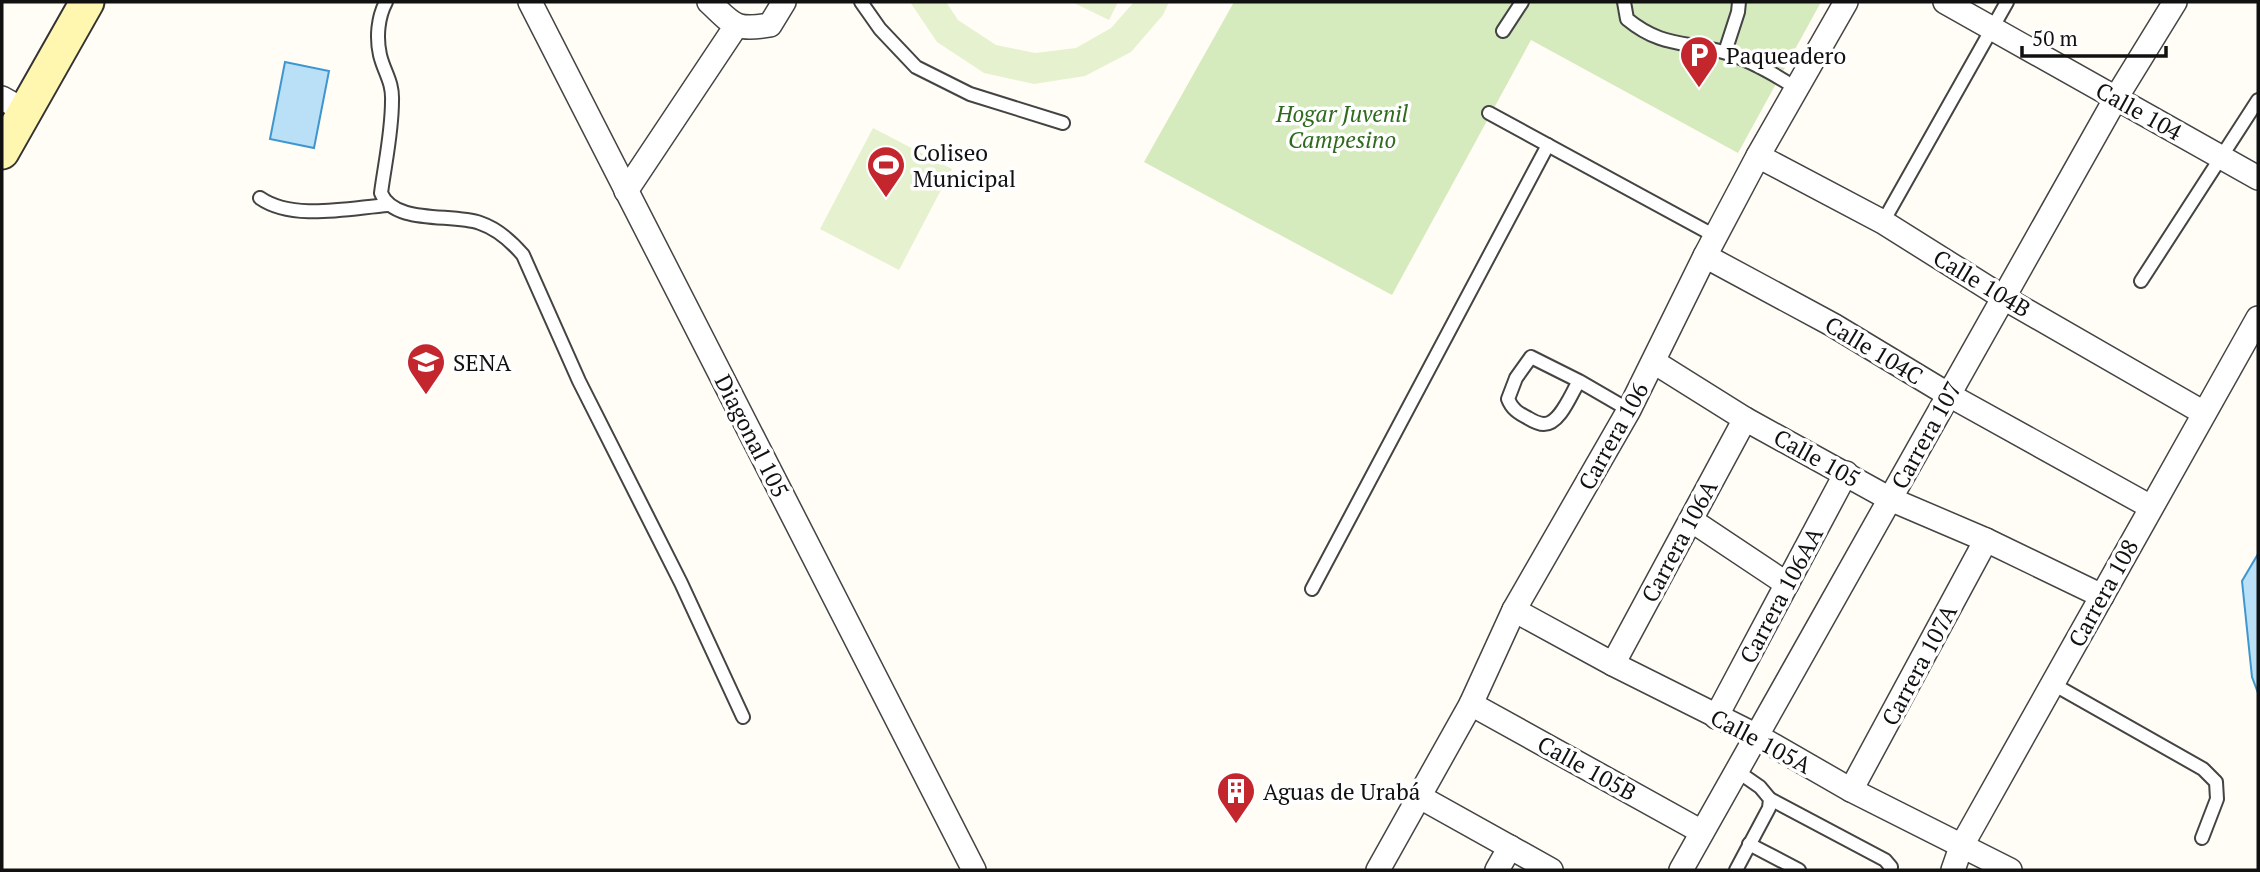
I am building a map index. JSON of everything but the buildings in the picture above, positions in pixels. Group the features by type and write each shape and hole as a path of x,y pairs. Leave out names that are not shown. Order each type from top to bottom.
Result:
{"main road":[{"path":"2,152 13,104 87,2"}],"street":[{"name":"Diagonal 105","path":"530,2 974,870"},
{"path":"709,2 736,26 770,25 784,2"},
{"name":"Carrera 106","path":"1378,870 1471,704 1514,610 1629,410 1758,156 1846,2"},
{"name":"Calle 104","path":"1945,2 2258,178"},
{"name":"Carrera 107","path":"1681,870 2116,99 2175,2"},
{"path":"626,191 736,26"},
{"name":"Calle 104B","path":"1758,156 1883,222 2004,298 2204,413"},
{"name":"Calle 104C","path":"1710,246 1949,395 2151,507"},
{"name":"Carrera 108","path":"1953,870 1961,847 2258,318"},
{"name":"Calle 105","path":"1654,362 1745,419 1890,499 1986,540 2102,596"},
{"name":"Carrera 106A","path":"1613,664 1745,419"},
{"name":"Carrera 106AA","path":"1716,717 1846,473"},
{"path":"1690,520 1787,584"},
{"name":"Carrera 107A","path":"1851,790 1986,540"},
{"name":"Calle 105A","path":"1514,610 1613,664 1756,736 1851,790 2010,870"},
{"name":"Calle 105B","path":"1471,704 1702,832"},
{"path":"1420,797 1551,870"},
{"path":"1497,870 1510,847"}],"lane":[{"path":"386,2 381,16 380,57 389,77 393,102 381,193 388,205 402,213 466,219 489,227 512,243 523,255 579,382 681,583 743,717"},
{"path":"860,2 880,29 916,66 970,94 1063,123"},
{"path":"1503,31 1522,2"},
{"path":"1624,2 1627,19 1642,31 1659,39 1725,52 1775,74 1796,88"},
{"path":"1725,52 1739,2"},
{"path":"1883,222 2007,2"},
{"path":"2141,281 2258,100"},
{"path":"1489,113 1548,145 1710,246"},
{"path":"1312,589 1548,145"},
{"path":"260,198 273,205 304,211 388,205"},
{"path":"1579,381 1559,415 1547,424 1540,424 1520,414 1512,408 1508,400 1516,378 1531,358 1579,381 1629,410"},
{"path":"2053,684 2203,769 2216,782 2217,799 2202,838"},
{"path":"1737,771 1760,787 1770,799 1885,860 1891,870"},
{"path":"1736,870 1769,808 1770,799"},
{"path":"1749,844 1799,870"}],"green space":[{"path":"910,2 946,2 958,20 996,45 1035,53 1076,48 1111,28 1134,2 1169,2 1163,15 1131,52 1085,76 1034,84 984,73 937,42"},
{"path":"1072,2 1118,2 1109,20"},
{"name":"Hogar Juvenil Campesino","path":"1234,2 1821,2 1738,153 1531,40 1392,295 1144,162"},
{"name":"Coliseo Municipal","path":"873,128 952,169 899,270 820,229"}],"water":[{"path":"285,62 329,71 314,148 270,139"},
{"path":"2258,554 2258,693 2252,677 2242,581"}],"place":[{"name":"Paqueadero","path":"1699,89"},
{"name":"Coliseo Municipal","path":"886,199"},
{"name":"SENA","path":"426,396"},
{"name":"Aguas de Urabá","path":"1236,825"}]}
